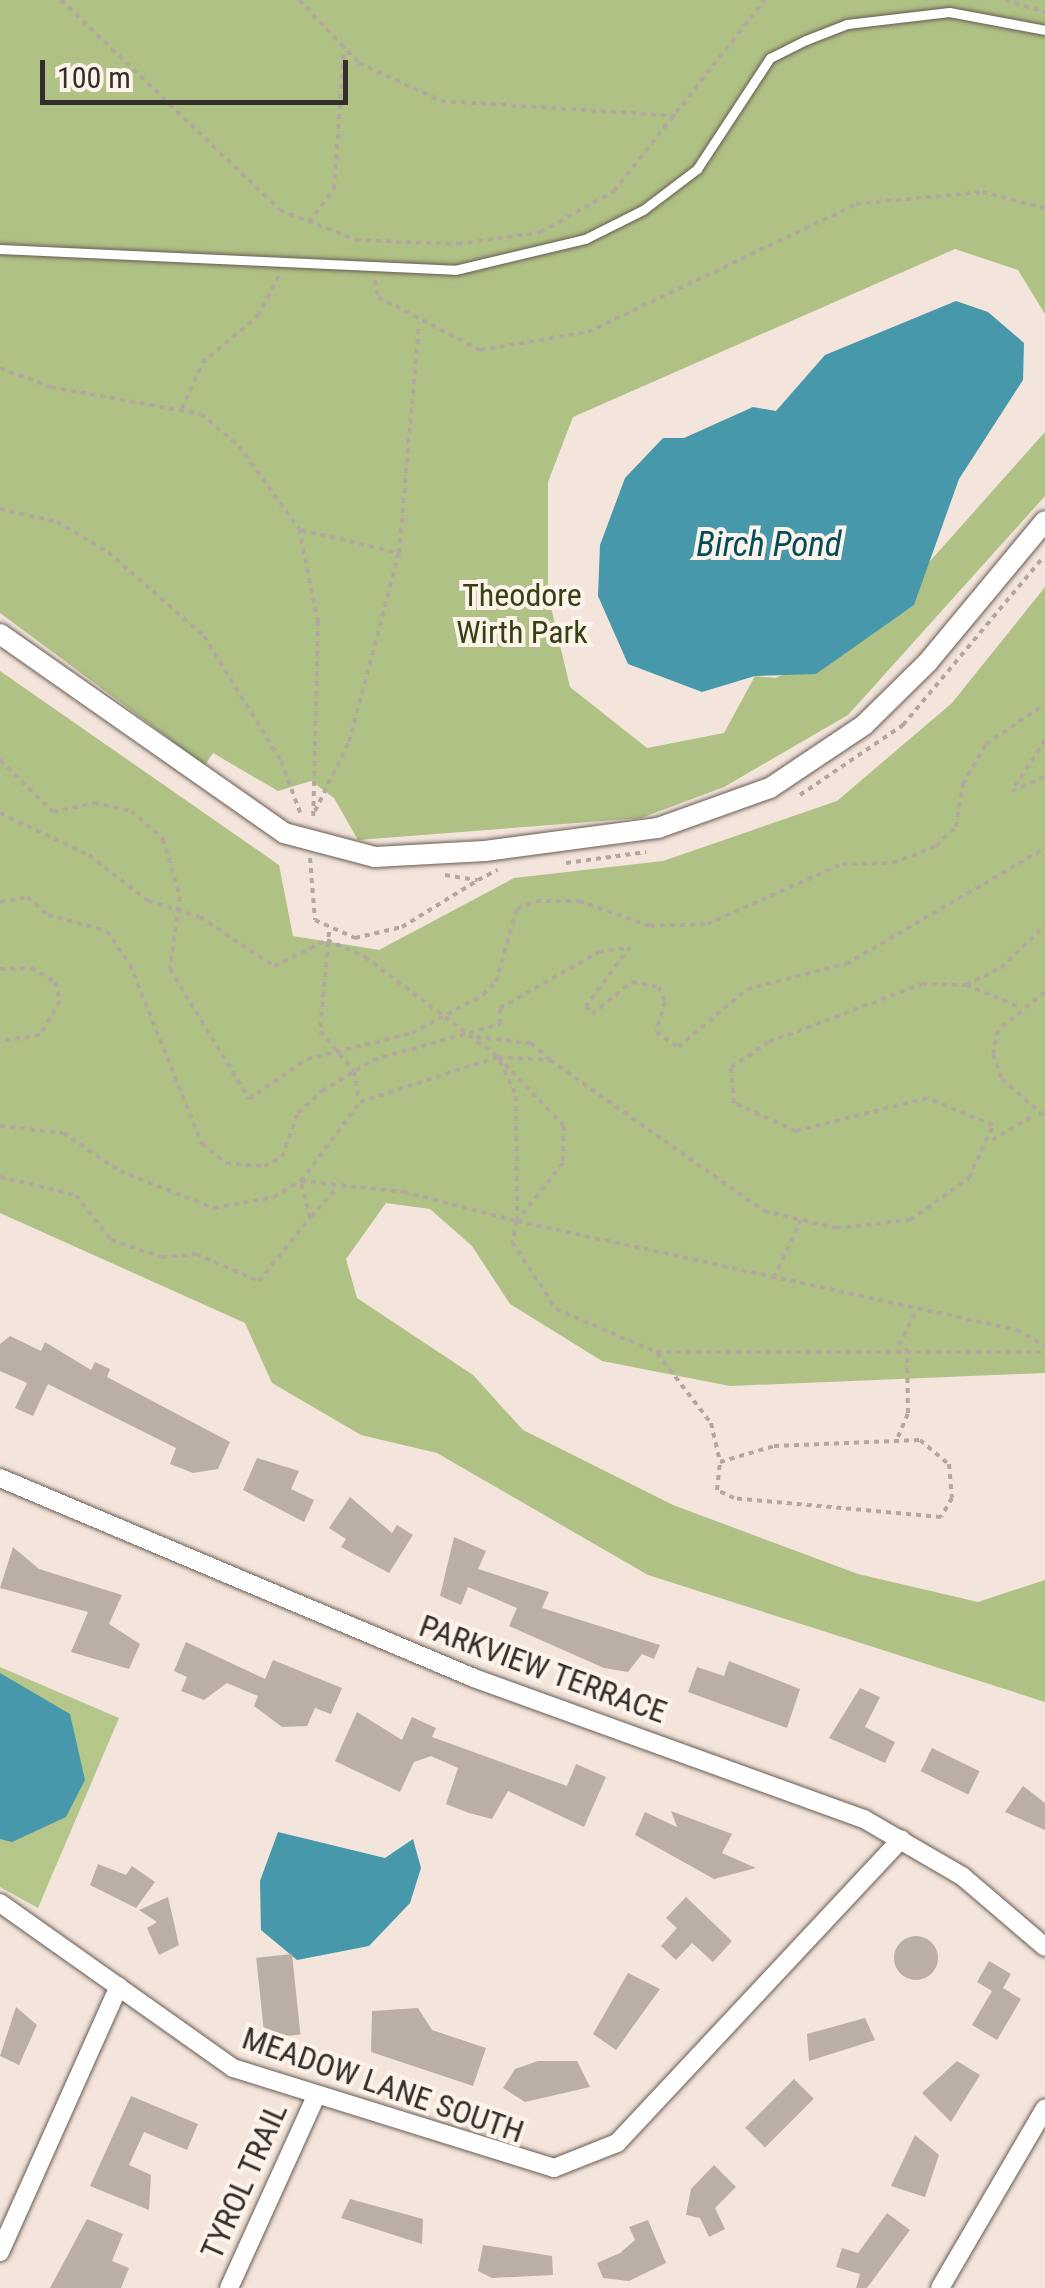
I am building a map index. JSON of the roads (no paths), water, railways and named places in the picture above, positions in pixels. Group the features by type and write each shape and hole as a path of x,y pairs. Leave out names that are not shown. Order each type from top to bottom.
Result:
{"street":[{"path":"0,634 305,854 376,857 484,851 658,828 770,788 902,687 1045,521"},
{"name":"PARKVIEW TERRACE","path":"0,1478 474,1678 900,1838 962,1876 1045,1948"},
{"name":"MEADOW LANE SOUTH","path":"0,1903 210,2056 315,2098 519,2164 554,2168 598,2156 900,1838"},
{"path":"0,2252 119,1986"},
{"name":"TYROL TRAIL","path":"229,2288 315,2098"},
{"path":"940,2288 1045,2108"}],"lane":[{"path":"0,249 454,270 585,238 644,210 697,170 770,58 847,24 949,12 1045,30"}],"water":[{"name":"Birch Pond","path":"956,301 988,312 1024,343 1023,380 959,479 914,605 816,674 755,676 702,692 628,664 598,596 600,545 625,478 663,438 684,438 753,407 776,411 825,355"},
{"path":"0,1673 70,1714 85,1780 66,1817 12,1842 0,1839"},
{"path":"278,1832 385,1858 413,1839 421,1868 410,1903 369,1946 297,1960 261,1930 260,1881"}],"park label":[{"name":"Theodore Wirth Park","path":"522,614"}]}
